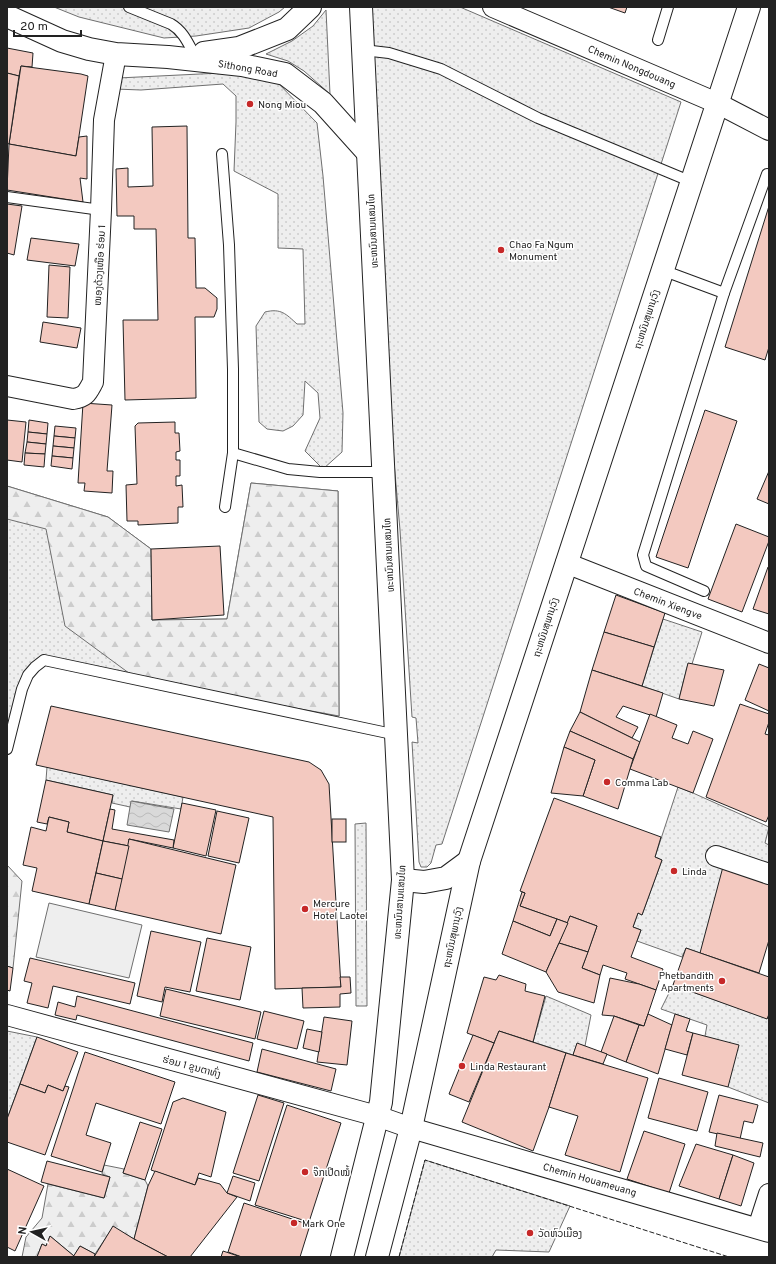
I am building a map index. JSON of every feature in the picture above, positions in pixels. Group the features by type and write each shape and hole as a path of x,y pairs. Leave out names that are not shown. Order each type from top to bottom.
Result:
{"main road":[{"name":"Sithong Road","path":"168,58 239,48 287,29 310,7"},
{"name":"ທະຫນົນສາມແສນໄທ","path":"361,7 403,880 379,1109"},
{"name":"ຖະຫນົນສຸພານຸວົງ","path":"378,1257 411,1128 469,861 749,7"},
{"name":"Sithong Road","path":"7,16 62,42 89,49 116,54 242,65 285,74 323,103 368,153"},
{"path":"403,880 424,882 446,878 469,861"},
{"path":"342,1257 379,1109"}],"street":[{"name":"Chemin Nongdouang","path":"493,7 718,102 769,130"},
{"name":"ໜອງດ້ວງເໜືອ ຮ່ອມ 1","path":"7,386 73,399 80,398 87,394 93,382 104,120 116,54"},
{"name":"Chemin Xiengve","path":"566,563 769,643"},
{"path":"716,856 769,874"},
{"name":"ຮ່ອມ 1 ຂູນຕາທົ່ງ","path":"7,1015 379,1109 411,1128"},
{"name":"Chemin Houameuang","path":"411,1128 764,1230"},
{"path":"764,1230 769,1194"}],"lane":[{"path":"129,7 176,27 184,35 194,54"},
{"path":"658,40 668,7"},
{"path":"363,50 389,53 441,69 538,118 692,182"},
{"path":"222,154 229,245 233,453 225,507"},
{"path":"704,591 646,566 643,555 724,293 767,174"},
{"path":"7,197 101,210"},
{"path":"662,270 724,293"},
{"path":"233,453 294,469 320,472 384,472"},
{"path":"7,749 22,689 28,675 44,660 397,735"}],"green space":[{"path":"54,7 285,7 279,12 249,28 196,36 164,38 79,17"},
{"path":"354,7 460,7 681,102 442,844 436,845 431,863 427,867 421,867 419,862 412,742 418,743 416,718 412,717 400,530"},
{"path":"326,10 330,94 304,71 288,61 266,54 292,41 313,26"},
{"path":"241,72 272,77 317,123 323,176 343,413 342,452 323,469 305,451 320,418 318,393 305,381 303,415 293,426 283,431 267,429 259,422 256,326 265,312 271,311 279,311 283,313 297,324 305,324 303,249 278,248 278,194 234,171 236,96 223,84 141,90 115,89 118,78"},
{"path":"251,483 338,491 339,716 44,660 35,667 7,749 7,486 108,517 151,549 152,620 227,619"},
{"path":"251,483 338,491 339,716 137,679 65,626 46,529 7,519 7,486 108,517 151,549 152,620 227,619"},
{"path":"663,619 702,632 692,664 688,664 679,699 642,686"},
{"path":"47,767 183,797 181,809 132,801 130,807 112,803 113,795 46,780"},
{"path":"678,787 769,827 765,843 769,845 769,879 700,953 686,948 682,957 637,941 641,930 633,927 638,913 642,915 662,860 655,857"},
{"path":"366,823 367,1006 356,1006 355,824"},
{"path":"7,865 22,881 13,968 7,966"},
{"path":"49,903 142,925 129,978 36,957"},
{"path":"673,985 769,1019 769,1103 728,1087 705,1036 707,1025 661,1009"},
{"path":"546,996 591,1015 585,1046 577,1044 573,1055 533,1042"},
{"path":"7,1031 37,1037 7,1119"},
{"name":"ວັດຫົວເມືອງ","path":"425,1160 570,1206 549,1252 496,1250 492,1257 399,1257"},
{"path":"104,1165 124,1169 123,1173 145,1180 148,1186 134,1239 113,1227 95,1254 80,1246 74,1256 50,1236 46,1246 42,1244 37,1257 22,1257 26,1237 42,1218 48,1184 104,1198 110,1177 102,1174"}],"water":[{"path":"131,801 174,809 169,832 127,825"}],"building":[{"path":"608,7 627,7 625,13"},
{"path":"7,48 33,53 32,67 21,66 19,76 7,73"},
{"path":"21,66 88,76 76,156 9,144"},
{"path":"7,73 19,76 9,144 7,143"},
{"path":"187,126 188,238 195,238 196,288 205,288 217,298 217,309 214,317 195,317 196,398 125,400 123,320 158,320 156,229 134,229 134,216 117,216 116,169 128,168 128,187 153,186 152,127"},
{"path":"87,136 87,179 80,178 83,202 7,190 9,144 76,156 79,137"},
{"path":"7,204 22,206 14,255 7,253"},
{"path":"769,206 769,347 765,360 725,347"},
{"path":"31,238 79,244 75,266 27,260"},
{"path":"49,265 70,267 68,318 47,317"},
{"path":"43,322 81,328 77,348 40,342"},
{"path":"83,403 112,405 107,471 113,471 112,493 84,491 85,483 78,483"},
{"path":"705,410 737,421 688,568 656,557"},
{"path":"7,420 26,422 22,462 7,460"},
{"path":"29,420 48,423 47,434 28,432"},
{"path":"175,422 175,433 179,433 180,451 176,452 176,460 180,460 180,476 176,476 176,486 182,485 183,507 178,507 178,523 138,525 138,521 127,521 126,485 137,484 135,426 138,423"},
{"path":"55,426 76,428 75,438 54,436"},
{"path":"28,432 47,434 46,444 27,442"},
{"path":"54,436 75,438 74,448 53,446"},
{"path":"27,442 46,444 45,454 25,453"},
{"path":"53,446 74,448 73,458 52,456"},
{"path":"25,453 45,454 44,467 24,465"},
{"path":"52,456 73,458 72,469 51,466"},
{"path":"769,471 769,504 757,499"},
{"path":"736,524 769,537 769,541 742,612 708,599"},
{"path":"220,546 224,615 152,620 151,549"},
{"path":"768,567 769,568 769,614 753,609"},
{"path":"616,595 665,613 654,647 604,632"},
{"path":"604,632 654,647 642,686 592,670"},
{"path":"688,663 724,670 714,706 679,699"},
{"path":"759,664 769,668 769,711 745,700"},
{"path":"592,670 663,693 656,717 623,706 616,717 638,727 632,738 580,712"},
{"path":"740,704 769,714 769,722 765,734 769,735 769,815 766,822 706,797"},
{"name":"Mercure Hotel Laotel","path":"51,706 309,762 321,770 329,784 341,987 275,989 273,817 36,765"},
{"path":"580,712 640,742 633,759 570,731"},
{"path":"650,714 677,725 672,738 688,744 693,731 713,739 693,793 630,769"},
{"name":"Comma Lab","path":"570,731 633,759 618,809 583,796 595,760 564,747"},
{"path":"564,747 595,760 583,796 551,793"},
{"path":"46,780 113,795 103,841 67,832 69,822 49,817 47,824 37,822"},
{"path":"554,798 661,837 655,857 662,860 642,915 638,913 633,927 641,930 631,957 663,969 656,990 625,979 627,973 603,965 600,975 582,968 597,926 570,916 568,923 520,906 525,893 520,891"},
{"path":"182,803 216,810 206,856 173,848"},
{"path":"110,809 115,810 112,829 174,840 173,848 129,839 129,846 103,841"},
{"path":"217,811 249,818 239,863 208,856"},
{"path":"49,817 69,822 67,832 103,841 89,904 32,891 37,868 23,865 31,827 46,831"},
{"path":"332,819 346,819 346,842 332,842"},
{"path":"129,839 236,865 221,934 115,910"},
{"path":"103,841 129,846 122,879 96,873"},
{"path":"724,863 769,879 769,940 759,973 700,953"},
{"path":"96,873 122,879 115,910 89,904"},
{"path":"522,892 525,893 520,906 557,919 550,936 513,921"},
{"path":"570,916 597,926 588,952 559,943"},
{"path":"557,919 568,923 546,972 502,954 513,921 550,936"},
{"path":"151,931 201,942 190,992 165,987 162,1002 137,996"},
{"path":"207,938 251,947 240,1000 196,991"},
{"path":"559,943 588,952 582,968 600,975 594,1003 558,992 546,972"},
{"name":"Phetbandith Apartments","path":"686,948 769,977 769,1014 767,1019 673,985"},
{"path":"30,958 135,983 130,1004 53,986 48,1008 27,1003 32,983 24,981"},
{"path":"7,966 13,968 10,991 7,990"},
{"path":"499,975 526,984 525,991 545,996 533,1042 499,1031 494,1043 467,1033 484,977 496,980"},
{"path":"340,977 350,977 351,993 340,994 340,1007 303,1008 302,988 341,987"},
{"path":"610,978 639,984 656,990 644,1026 614,1016 602,1015"},
{"path":"166,989 261,1012 255,1039 160,1016"},
{"path":"77,996 253,1043 249,1061 77,1015 76,1020 55,1015 58,1002 75,1007"},
{"path":"264,1011 304,1021 297,1049 257,1039"},
{"path":"648,1014 672,1025 658,1074 626,1062 639,1025 644,1026"},
{"path":"675,1014 690,1019 686,1031 693,1033 687,1055 665,1049"},
{"path":"614,1016 639,1025 626,1062 601,1052"},
{"path":"324,1017 352,1021 347,1065 317,1062"},
{"path":"307,1029 322,1032 319,1052 303,1048"},
{"path":"499,1031 566,1053 533,1151 462,1122"},
{"path":"693,1033 739,1045 728,1087 682,1075"},
{"path":"473,1035 494,1043 469,1102 449,1094"},
{"path":"37,1037 78,1052 63,1091 48,1085 45,1093 20,1084"},
{"path":"577,1043 607,1054 603,1064 573,1055"},
{"path":"262,1049 336,1069 331,1091 257,1072"},
{"path":"85,1052 175,1082 161,1124 96,1103 86,1135 111,1143 102,1172 51,1156"},
{"path":"566,1053 648,1078 620,1172 565,1155 578,1116 549,1107"},
{"path":"659,1078 708,1092 697,1131 648,1118"},
{"path":"20,1084 45,1093 48,1085 63,1091 65,1086 69,1087 45,1155 7,1142 7,1119"},
{"path":"258,1095 284,1103 259,1181 233,1173"},
{"path":"719,1095 758,1105 753,1123 744,1121 740,1139 709,1132"},
{"path":"183,1098 226,1112 211,1177 199,1173 195,1185 151,1170 173,1102"},
{"path":"287,1105 341,1123 309,1222 255,1205"},
{"path":"140,1122 162,1129 145,1180 123,1173"},
{"path":"644,1131 685,1144 669,1193 627,1179"},
{"path":"717,1133 763,1143 760,1157 715,1146"},
{"path":"696,1144 733,1155 719,1199 679,1186"},
{"path":"733,1155 754,1163 741,1206 719,1199"},
{"path":"47,1161 110,1177 104,1198 41,1182"},
{"path":"7,1169 44,1186 15,1251 7,1247"},
{"path":"155,1171 195,1185 198,1178 220,1184 227,1193 237,1197 190,1257 168,1257 134,1239 148,1186"},
{"path":"233,1176 255,1183 250,1201 227,1193"},
{"path":"244,1203 310,1225 300,1257 242,1257 228,1252"},
{"path":"113,1226 134,1239 168,1257 94,1257"},
{"path":"50,1236 74,1256 37,1257 42,1244 46,1246"},
{"path":"80,1246 95,1254 94,1257 73,1257"},
{"path":"223,1251 241,1257 221,1257"}],"fence":[{"path":"399,1257 425,1160 729,1257"}],"place":[{"name":"Nong Miou","path":"250,104"},
{"name":"Chao Fa Ngum Monument","path":"501,250"},
{"name":"Comma Lab","path":"607,782"},
{"name":"Linda","path":"674,871"},
{"name":"Mercure Hotel Laotel","path":"305,909"},
{"name":"Phetbandith Apartments","path":"722,981"},
{"name":"Linda Restaurant","path":"462,1066"},
{"name":"ຈ໊ກເປີດໝ້ໍ","path":"305,1172"},
{"name":"Mark One","path":"294,1223"},
{"name":"ວັດຫົວເມືອງ","path":"530,1233"}]}
